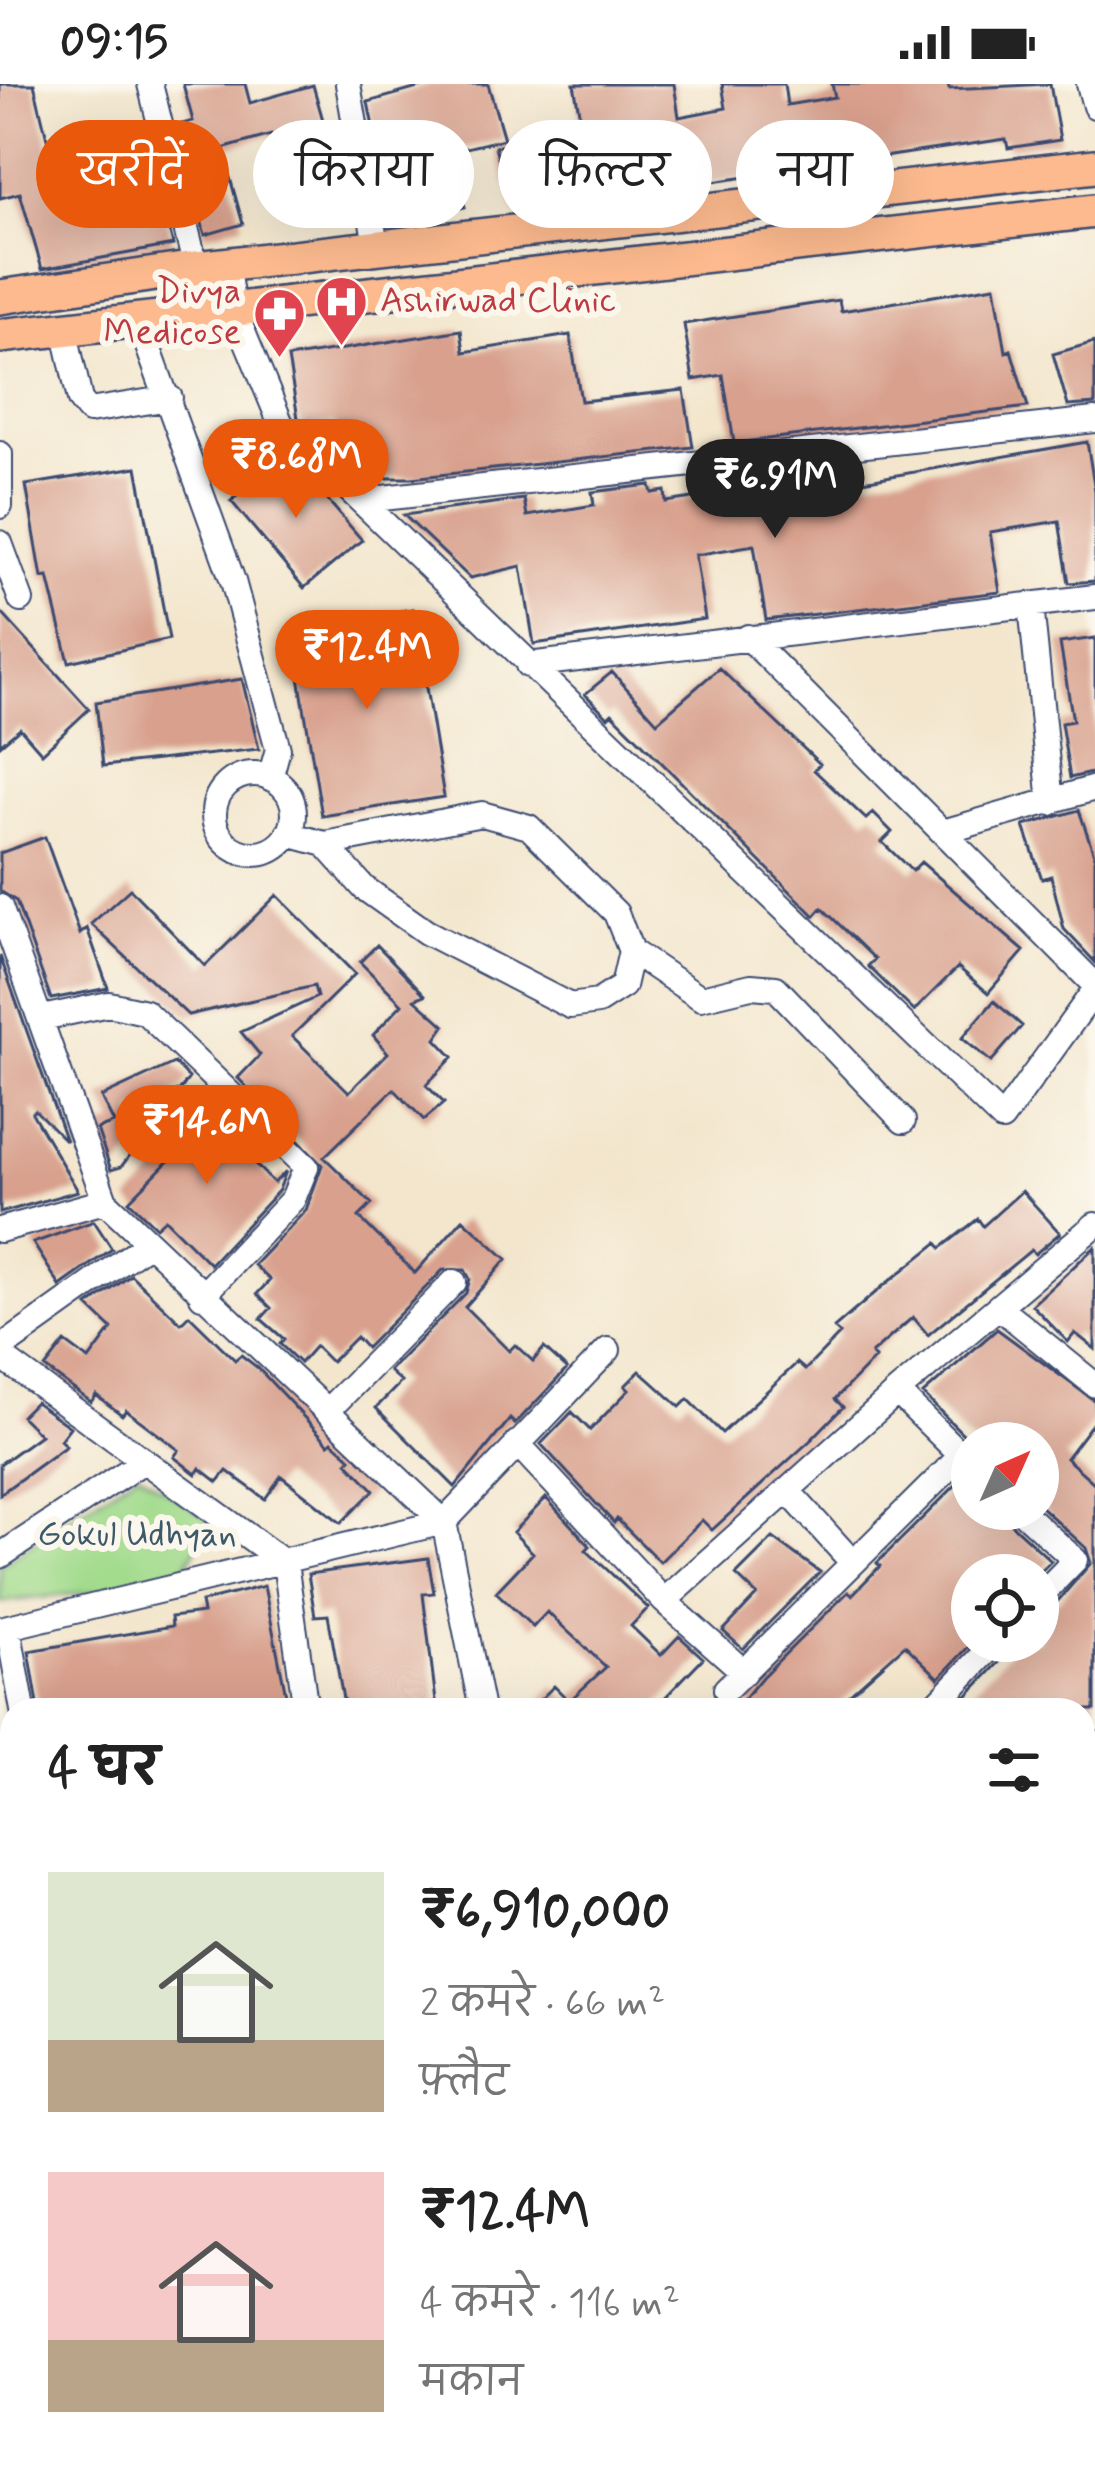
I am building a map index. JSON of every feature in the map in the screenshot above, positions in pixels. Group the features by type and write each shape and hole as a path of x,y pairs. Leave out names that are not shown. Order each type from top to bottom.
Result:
{"main road":[{"path":"2,289 376,251 1095,166"},
{"path":"0,336 1095,211"}],"street":[{"path":"150,84 211,268 233,308 281,424 1002,1119 1095,987 748,637"},
{"path":"349,84 376,251"},
{"path":"1089,84 1095,106"},
{"path":"185,313 211,268"},
{"path":"138,319 233,581 278,749 270,778"},
{"path":"64,328 80,400 89,411 170,398"},
{"path":"364,500 1095,420"},
{"path":"0,454 0,506"},
{"path":"0,543 21,600"},
{"path":"529,665 1095,597"},
{"path":"1031,605 1051,802"},
{"path":"244,775 270,778 289,796 293,822 288,834 280,844 256,854 231,847 216,826 216,800 232,780 244,775"},
{"path":"943,832 1095,788"},
{"path":"288,834 325,844 482,814 529,827 616,913 632,951 701,998 751,986 776,988 903,1121"},
{"path":"325,844 364,888 426,932 570,1006 598,1002 622,986 632,951"},
{"path":"0,907 105,1201 444,1522 480,1698"},
{"path":"42,1018 110,1004 145,1012 306,1167 293,1198 202,1295"},
{"path":"0,1230 105,1201"},
{"path":"664,1601 896,1392 1095,1226"},
{"path":"147,1244 0,1353 285,1563 304,1698"},
{"path":"328,1410 454,1282"},
{"path":"999,1307 1095,1385"},
{"path":"20,1698 4,1628 444,1522 608,1350"},
{"path":"896,1392 951,1445"},
{"path":"517,1443 735,1680 951,1475"},
{"path":"0,1556 142,1462"},
{"path":"787,1490 854,1563"},
{"path":"1042,1530 1075,1560 1059,1576"},
{"path":"952,1698 981,1662"}],"green space":[{"name":"Gokul Udhyan","path":"138,1472 212,1521 176,1583 0,1602 0,1565"}],"building":[{"path":"0,84 34,84 43,120 36,120 36,228 169,228 173,245 42,269 20,193 0,198"},
{"path":"183,84 245,84 250,103 313,85 323,120 253,120 253,140 229,147 229,120 193,120"},
{"path":"432,84 488,84 498,120 498,140 474,146 474,120 372,120 368,102"},
{"path":"574,84 674,84 679,117 726,108 722,84 784,84 787,105 835,97 832,84 948,84 949,89 1050,84 1060,140 1008,148 1006,139 894,155 894,120 736,120 736,179 712,182 712,120 580,120"},
{"path":"229,174 243,224 205,235 203,228 229,228"},
{"path":"995,286 1006,352 1011,350 1028,407 734,443 723,375 693,380 684,324 839,300 841,311"},
{"path":"461,330 464,352 570,335 581,401 684,390 693,447 411,478 360,478 345,463 335,422 308,427 298,418 288,358"},
{"path":"1095,342 1095,404 1068,406 1053,354"},
{"path":"1087,442 1095,491 1095,581 1069,583 1059,521 990,532 1000,592 766,620 754,545 695,555 705,619 534,644 521,566 470,578 404,515 524,499 527,516 594,505 592,492 650,485 652,493 665,491 666,502 746,490 744,475 854,463 857,482"},
{"path":"288,454 362,540 304,588 231,501"},
{"path":"137,467 169,639 69,662 48,577 42,578 26,485"},
{"path":"413,609 444,797 322,816 291,628"},
{"path":"0,611 89,709 42,753 20,728 0,745"},
{"path":"1095,638 1095,772 1070,778 1061,723 1073,721 1060,643"},
{"path":"719,668 820,764 814,770 866,819 873,813 892,832 882,842 912,871 921,862 1024,951 988,993 958,967 914,1011 868,966 875,959 822,908 815,916 612,713 608,717 585,694 612,672 657,722"},
{"path":"242,679 259,749 103,766 96,702"},
{"path":"1079,810 1095,857 1095,962 1064,929 1051,876 1042,879 1024,826"},
{"path":"45,837 80,934 87,928 108,988 51,999 16,901 0,891 0,853"},
{"path":"130,889 205,966 277,895 355,974 292,1036 349,1092 388,1053 373,1035 402,1004 360,962 377,945 425,995 415,999 445,1026 436,1039 453,1057 426,1085 444,1103 424,1120 394,1089 324,1157 372,1204 359,1217 415,1273 463,1219 507,1259 465,1307 509,1351 515,1345 533,1361 544,1348 567,1369 515,1424 510,1419 455,1487 376,1408 401,1382 389,1371 466,1293 470,1279 465,1270 443,1270 366,1348 356,1337 331,1362 315,1346 300,1363 280,1344 284,1339 261,1319 271,1308 257,1294 270,1280 254,1265 306,1210 322,1165 238,1078 260,1055 241,1032 317,997 314,986 188,1015 91,924"},
{"path":"0,956 66,1141 35,1110 32,1113 78,1191 0,1213"},
{"path":"994,1001 1022,1026 991,1062 962,1038"},
{"path":"174,1063 189,1078 181,1089 133,1111 143,1138 121,1167 111,1170 97,1129 114,1123 101,1097"},
{"path":"215,1102 241,1127 229,1138 274,1183 286,1171 279,1190 210,1264 165,1219 156,1227 129,1201 185,1144 168,1150"},
{"path":"1022,1191 1060,1233 1035,1254 1031,1250 928,1335 913,1317 871,1354 875,1358 835,1399 843,1407 812,1439 712,1530 702,1520 660,1562 617,1519 614,1523 541,1444 572,1412 590,1430 629,1390 625,1386 640,1371 680,1407 688,1399 722,1433 797,1363 805,1370 840,1334 834,1328 882,1287 937,1243 941,1248 978,1219 983,1226"},
{"path":"94,1221 112,1249 60,1286 33,1243"},
{"path":"1095,1247 1095,1349 1075,1333 1068,1342 1032,1305"},
{"path":"131,1275 181,1323 189,1315 235,1360 241,1355 258,1368 329,1444 332,1441 351,1458 347,1462 374,1490 341,1523 281,1476 265,1499 227,1471 218,1482 200,1468 196,1474 174,1457 179,1450 126,1410 122,1415 96,1395 91,1402 45,1368 65,1342 89,1360 112,1329 88,1306"},
{"path":"997,1329 1095,1401 1095,1420 1066,1458 1095,1484 1095,1698 965,1698 1000,1662 1059,1662 1059,1600 1091,1563 1086,1548 1059,1523 1059,1422 951,1422 923,1394"},
{"path":"35,1402 70,1427 60,1440 66,1446 0,1494 0,1464 40,1435 21,1416"},
{"path":"951,1490 951,1530 1018,1530 1043,1554 951,1554 954,1662 939,1678 905,1645 845,1698 745,1698 848,1592 852,1595 880,1566 877,1563"},
{"path":"546,1498 590,1546 586,1550 648,1608 631,1626 661,1655 679,1636 703,1658 665,1698 572,1698 606,1667 547,1612 533,1627 496,1592 533,1553 513,1532"},
{"path":"773,1538 820,1572 743,1649 723,1631 757,1595 736,1575"},
{"path":"428,1558 434,1593 423,1594 436,1698 343,1698 328,1615 315,1616 308,1574"},
{"path":"264,1586 287,1698 37,1698 29,1651 172,1626 171,1617 203,1613 201,1602"},
{"path":"554,1686 566,1698 542,1698"}],"place":[{"name":"Ashirwad Clinic","path":"341,347"},
{"name":"Divya Medicose","path":"280,359"}]}
